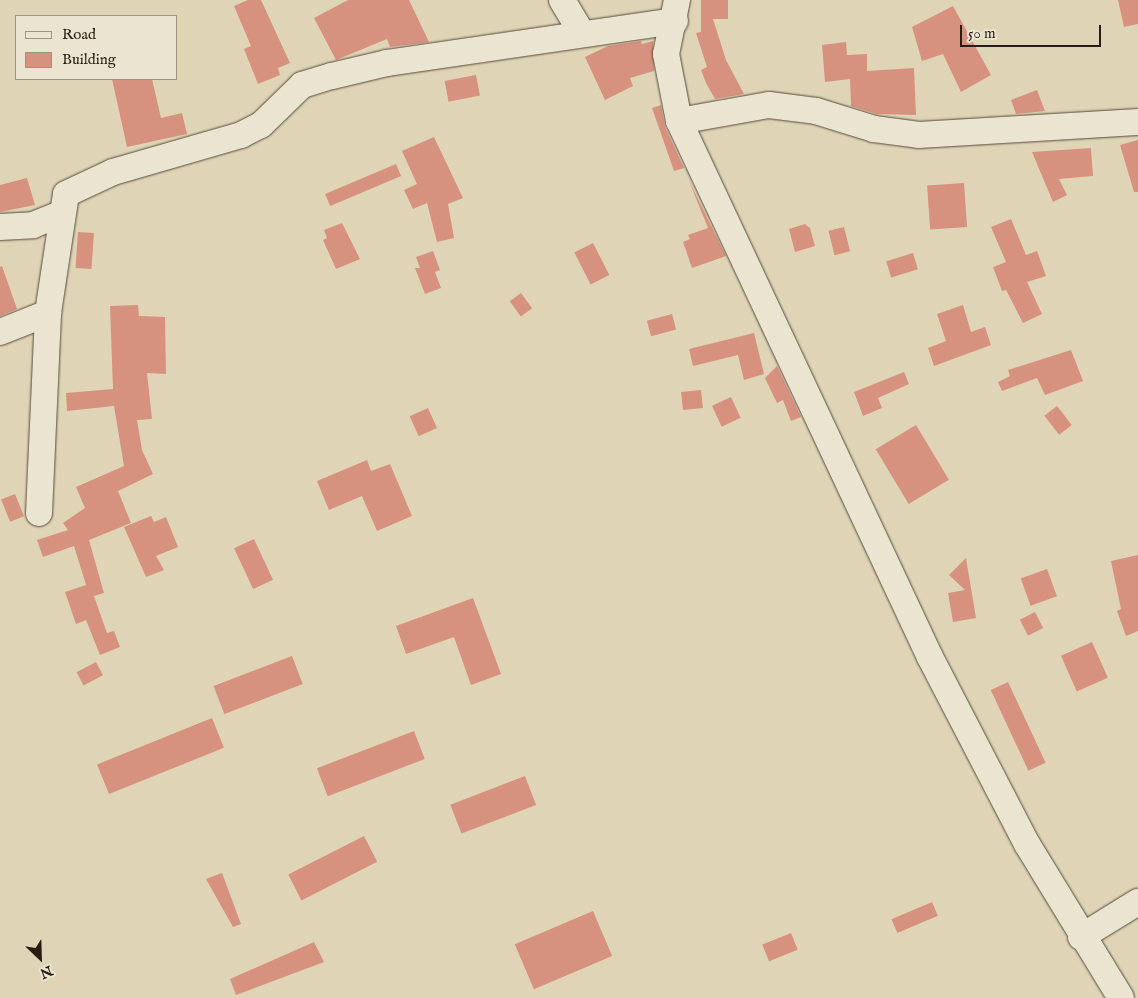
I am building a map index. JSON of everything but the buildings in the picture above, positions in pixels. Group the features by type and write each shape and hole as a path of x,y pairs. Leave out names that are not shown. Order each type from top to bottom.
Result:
{"street":[{"path":"562,0 582,33"},
{"path":"39,513 48,313 66,194 85,182 242,135 261,125 302,85 387,62 582,33 676,10 666,54 679,121 930,657 1027,844 1081,937 1121,998"},
{"path":"679,121 769,105 816,111 874,129 919,135 1138,122"},
{"path":"0,226 33,225 63,213"},
{"path":"0,332 48,313"},
{"path":"1081,937 1138,902"}]}
